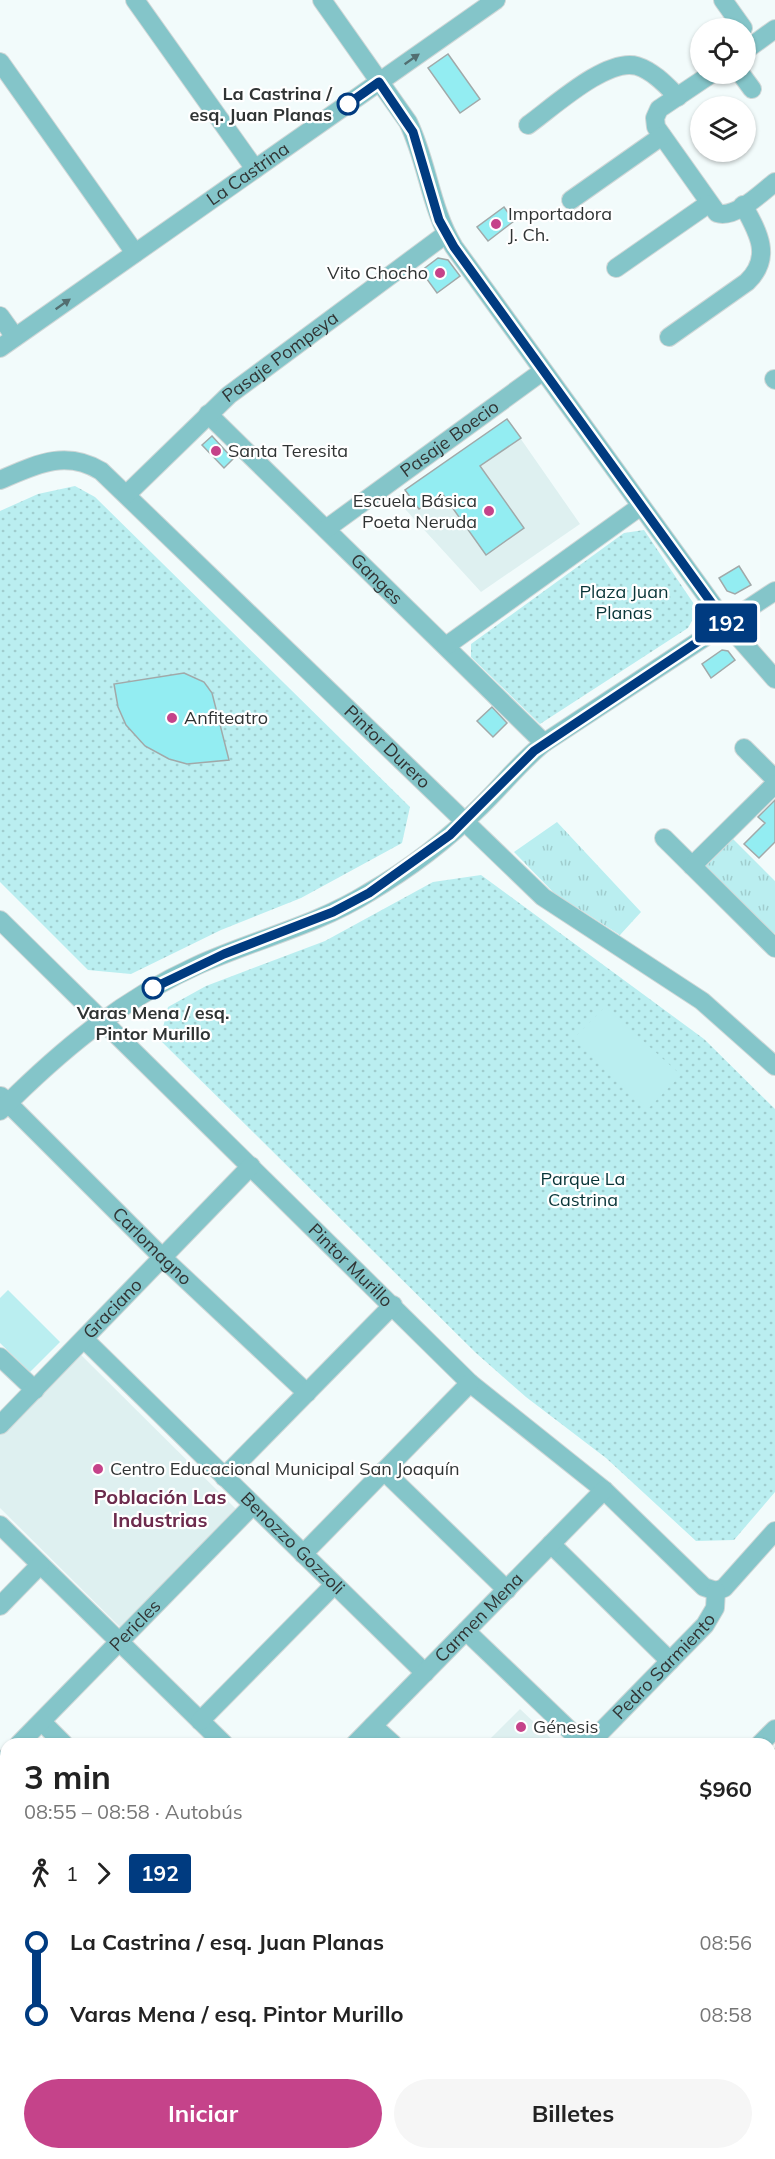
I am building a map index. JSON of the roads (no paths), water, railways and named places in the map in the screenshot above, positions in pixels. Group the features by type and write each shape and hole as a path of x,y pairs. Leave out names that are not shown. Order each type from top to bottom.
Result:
{"street":[{"path":"135,0 255,169"},
{"path":"322,0 413,132 435,208 446,234 726,623 775,679"},
{"name":"La Castrina","path":"0,348 496,0"},
{"path":"723,0 734,18"},
{"path":"756,35 775,29"},
{"path":"0,62 135,253"},
{"path":"528,125 601,73 621,65 645,70 678,97"},
{"path":"697,84 659,109 655,118 656,127 714,209 729,214 775,182"},
{"path":"748,84 752,89"},
{"path":"571,200 662,136"},
{"path":"669,337 747,282 756,271 762,257 761,241 743,205"},
{"path":"616,268 714,209"},
{"name":"Pasaje Pompeya","path":"127,494 208,414 262,369 446,234"},
{"path":"0,315 15,337"},
{"name":"Pasaje Boecio","path":"326,529 543,371"},
{"name":"Ganges","path":"208,414 544,743"},
{"name":"Pintor Durero","path":"0,480 43,461 73,459 101,471 556,907 693,994 775,1066"},
{"path":"446,646 641,506"},
{"path":"3,1103 58,1054 126,1003 195,966 312,921 354,902 412,864 465,822 522,761 544,743 775,591"},
{"path":"744,748 775,779"},
{"path":"692,866 775,784"},
{"path":"663,838 775,948"},
{"name":"Pintor Murillo","path":"0,920 470,1383 604,1490 704,1587 716,1591"},
{"name":"Carlomagno","path":"3,1103 307,1393"},
{"name":"Graciano","path":"0,1425 251,1166"},
{"path":"224,1477 393,1305"},
{"name":"Benozzo Gozzoli","path":"84,1339 424,1673"},
{"path":"0,1357 35,1390"},
{"path":"303,1554 470,1383"},
{"path":"384,1471 507,1590"},
{"name":"Carmen Mena","path":"361,1738 604,1490"},
{"name":"Pericles","path":"25,1738 253,1505"},
{"path":"0,1525 218,1738"},
{"name":"Pedro Sarmiento","path":"595,1738 710,1619 716,1603 716,1591 724,1588 775,1531"},
{"path":"551,1544 670,1661"},
{"path":"0,1606 40,1565"},
{"path":"200,1721 334,1585"},
{"path":"466,1631 578,1738"},
{"path":"42,1722 58,1738"},
{"path":"374,1726 387,1738"}],"place":[{"name":"La Castrina / esq. Juan Planas","path":"348,104"},
{"name":"Importadora J. Ch.","path":"496,224"},
{"name":"Vito Chocho","path":"440,273"},
{"name":"Santa Teresita","path":"216,451"},
{"name":"Escuela Básica Poeta Neruda","path":"489,511"},
{"name":"Anfiteatro","path":"172,718"},
{"name":"Varas Mena / esq. Pintor Murillo","path":"153,988"},
{"name":"Centro Educacional Municipal San Joaquín","path":"98,1469"},
{"name":"Génesis","path":"521,1727"}],"district":[{"name":"Población Las Industrias","path":"160,1508"}],"park label":[{"name":"Plaza Juan Planas","path":"624,602"},
{"name":"Parque La Castrina","path":"583,1189"}]}
